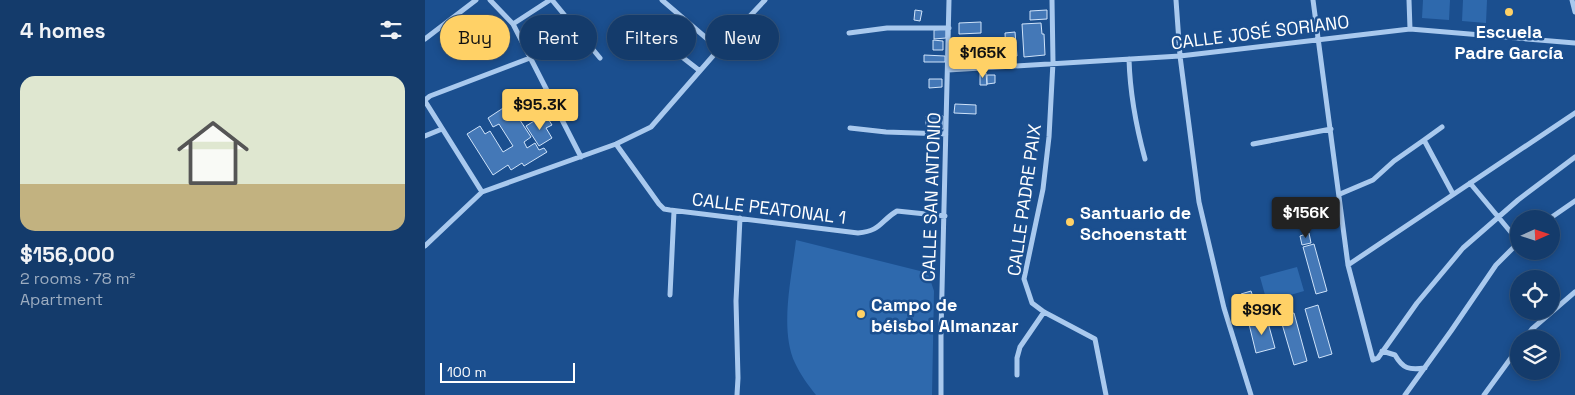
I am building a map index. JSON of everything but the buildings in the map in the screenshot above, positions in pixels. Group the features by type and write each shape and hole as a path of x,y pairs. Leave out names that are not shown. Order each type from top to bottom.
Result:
{"street":[{"path":"425,39 476,0"},
{"path":"490,0 513,24 520,38"},
{"path":"513,24 551,0 600,58"},
{"path":"662,0 706,38"},
{"path":"755,0 761,5"},
{"path":"751,15 765,0"},
{"name":"CALLE SAN ANTONIO","path":"941,395 949,0"},
{"name":"CALLE PADRE PAIX","path":"1052,0 1053,62 1049,137 1043,190 1024,279 1032,303 1095,339 1106,395"},
{"path":"1176,0 1180,56 1199,202 1224,308 1251,395"},
{"path":"1313,0 1348,265 1373,360 1377,360 1417,303 1457,255 1499,217 1575,157"},
{"path":"1409,0 1410,29"},
{"path":"1572,0 1575,12"},
{"path":"849,33 887,28 949,28"},
{"name":"CALLE JOSÉ SORIANO","path":"948,70 1053,62 1180,56 1410,29 1575,43"},
{"path":"1129,59 1130,90 1136,127 1145,159"},
{"path":"481,192 425,100 430,96 525,60"},
{"path":"531,60 581,156"},
{"path":"686,60 700,71"},
{"path":"425,246 481,192 616,144 651,127 710,60"},
{"path":"1348,265 1575,113"},
{"path":"1340,194 1373,180 1394,161 1442,127"},
{"path":"850,128 880,132 946,134"},
{"path":"425,136 442,129"},
{"path":"1253,144 1331,129"},
{"path":"1424,140 1453,194"},
{"name":"CALLE PEATONAL 1","path":"616,144 664,209 858,233 870,232 897,211 945,216"},
{"path":"1470,183 1510,231"},
{"path":"1560,211 1575,201"},
{"path":"670,295 674,211"},
{"path":"737,395 736,301 740,218"},
{"path":"1405,395 1496,265 1510,251"},
{"path":"1531,330 1575,292"},
{"path":"1017,375 1017,358 1020,347 1045,312"},
{"path":"1383,352 1395,355 1399,363 1408,368 1425,368"},
{"path":"1484,395 1510,359"}],"shaded area":[{"path":"1423,0 1450,0 1449,20 1422,18"},
{"path":"1463,0 1487,0 1486,23 1462,21"},
{"name":"Campo de béisbol Almanzar","path":"796,240 924,272 929,276 934,291 932,395 816,395 795,363 790,349 788,334 788,302"},
{"path":"1297,267 1304,291 1267,302 1260,277"}],"place":[{"name":"Escuela Padre García","path":"1509,12"},
{"name":"Santuario de Schoenstatt","path":"1070,222"},
{"name":"Campo de béisbol Almanzar","path":"861,314"}]}
